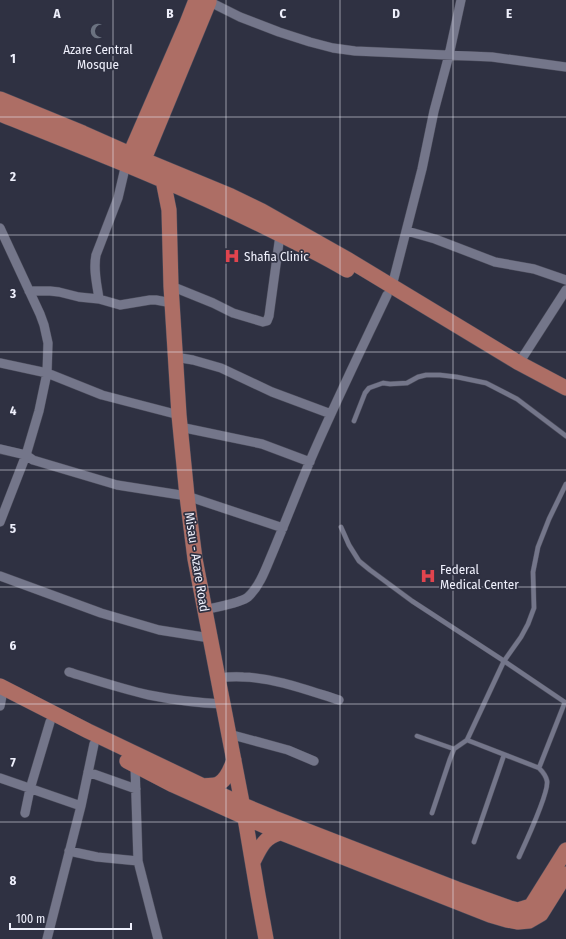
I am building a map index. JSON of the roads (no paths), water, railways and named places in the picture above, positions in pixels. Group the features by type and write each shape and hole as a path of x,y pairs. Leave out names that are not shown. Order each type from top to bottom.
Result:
{"main road":[{"path":"135,162 153,139 205,1"},
{"path":"135,162 184,30 205,1"},
{"path":"0,99 135,162 164,174 231,196 262,211 347,259 389,291 468,344 506,366 566,396"},
{"path":"0,114 135,162"},
{"name":"Misau - Azare Road","path":"153,139 164,174 169,210 170,286 175,357 187,496 195,559 244,811 266,939"},
{"path":"164,174 188,191 225,207 389,291 566,388"},
{"path":"169,210 176,199 188,191"},
{"path":"1,696 173,784 244,811 288,824 457,889 530,914 542,914 566,874"},
{"path":"1,696 88,731 202,786 280,833 490,915 507,920 518,922 530,914 566,850"},
{"path":"202,786 219,784 223,781 231,769 234,760"},
{"path":"253,862 262,844 274,834 280,833"}],"street":[{"path":"205,610 248,598 261,579 331,414 389,291 407,231 461,0"},
{"path":"205,1 240,17 279,32 333,48 355,51 492,57 566,67"},
{"path":"99,299 95,270 96,255 118,198 135,162"},
{"path":"0,228 44,325 48,343 47,373 39,411 26,456 0,522"},
{"path":"407,231 436,239 495,262 534,269 566,280"},
{"path":"170,286 234,313 263,322 267,321 269,316 280,235"},
{"path":"519,363 566,290"},
{"path":"29,291 50,291 79,297 99,299 120,305 150,300 172,303"},
{"path":"175,357 193,360 221,368 272,392 331,414"},
{"path":"0,363 47,373 102,395 180,421 262,444 310,462"},
{"path":"0,449 116,484 187,496 283,528"},
{"path":"0,576 101,613 159,630 210,638"},
{"path":"69,672 150,695 191,702 223,704"},
{"path":"218,678 242,677 269,680 301,688 338,700"},
{"path":"25,813 30,789 50,722"},
{"path":"229,734 288,750 314,761"},
{"path":"47,939 81,806 94,744"},
{"path":"135,765 138,861 158,939"},
{"path":"88,772 136,789"},
{"path":"0,778 81,806"},
{"path":"69,851 97,857 138,861"}],"lane":[{"path":"354,421 365,393 369,388 383,383 407,383 418,377 440,375 486,383 517,399 566,436"},
{"path":"432,813 454,749 467,740 504,661 521,638 528,624 534,608 533,572 538,547 549,519 566,484"},
{"path":"341,527 359,561 370,570 412,601 565,703 539,768"},
{"path":"417,736 454,749"},
{"path":"467,740 539,768 545,775 548,783 545,795 519,857"},
{"path":"474,842 504,754"}],"place":[{"name":"Azare Central Mosque","path":"98,31"},
{"name":"Shafia Clinic","path":"232,256"},
{"name":"Federal Medical Center","path":"428,576"}]}
